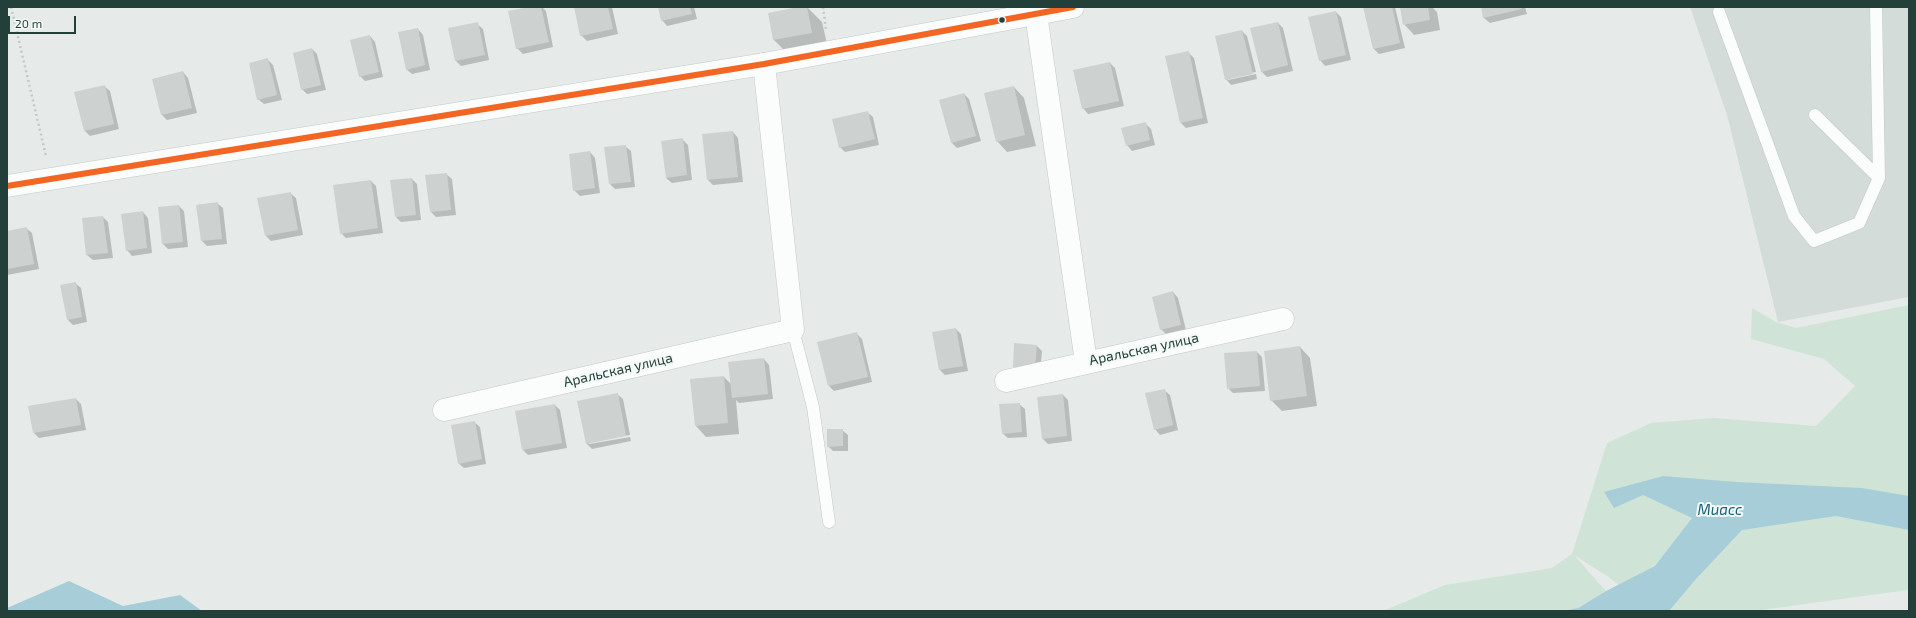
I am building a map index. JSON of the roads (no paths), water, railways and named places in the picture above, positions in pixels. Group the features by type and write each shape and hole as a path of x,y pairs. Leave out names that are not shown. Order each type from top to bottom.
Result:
{"street":[{"path":"7,186 764,64 1073,7"},
{"path":"1036,14 1086,362"},
{"path":"764,64 793,330"},
{"name":"Аральская улица","path":"1006,381 1283,319"},
{"name":"Аральская улица","path":"444,410 793,330"}],"lane":[{"path":"1719,12 1794,216 1814,241 1859,222 1879,178 1876,7"},
{"path":"1815,115 1879,178"},
{"path":"793,330 813,407 829,522"}],"water":[{"name":"Миасс","path":"1663,476 1737,482 1862,488 1909,496 1909,530 1836,516 1742,530 1696,579 1669,611 1562,611 1578,608 1606,591 1655,566 1692,518 1643,495 1614,508 1604,492"},
{"path":"69,581 123,606 180,595 202,611 7,611 7,608"}]}
